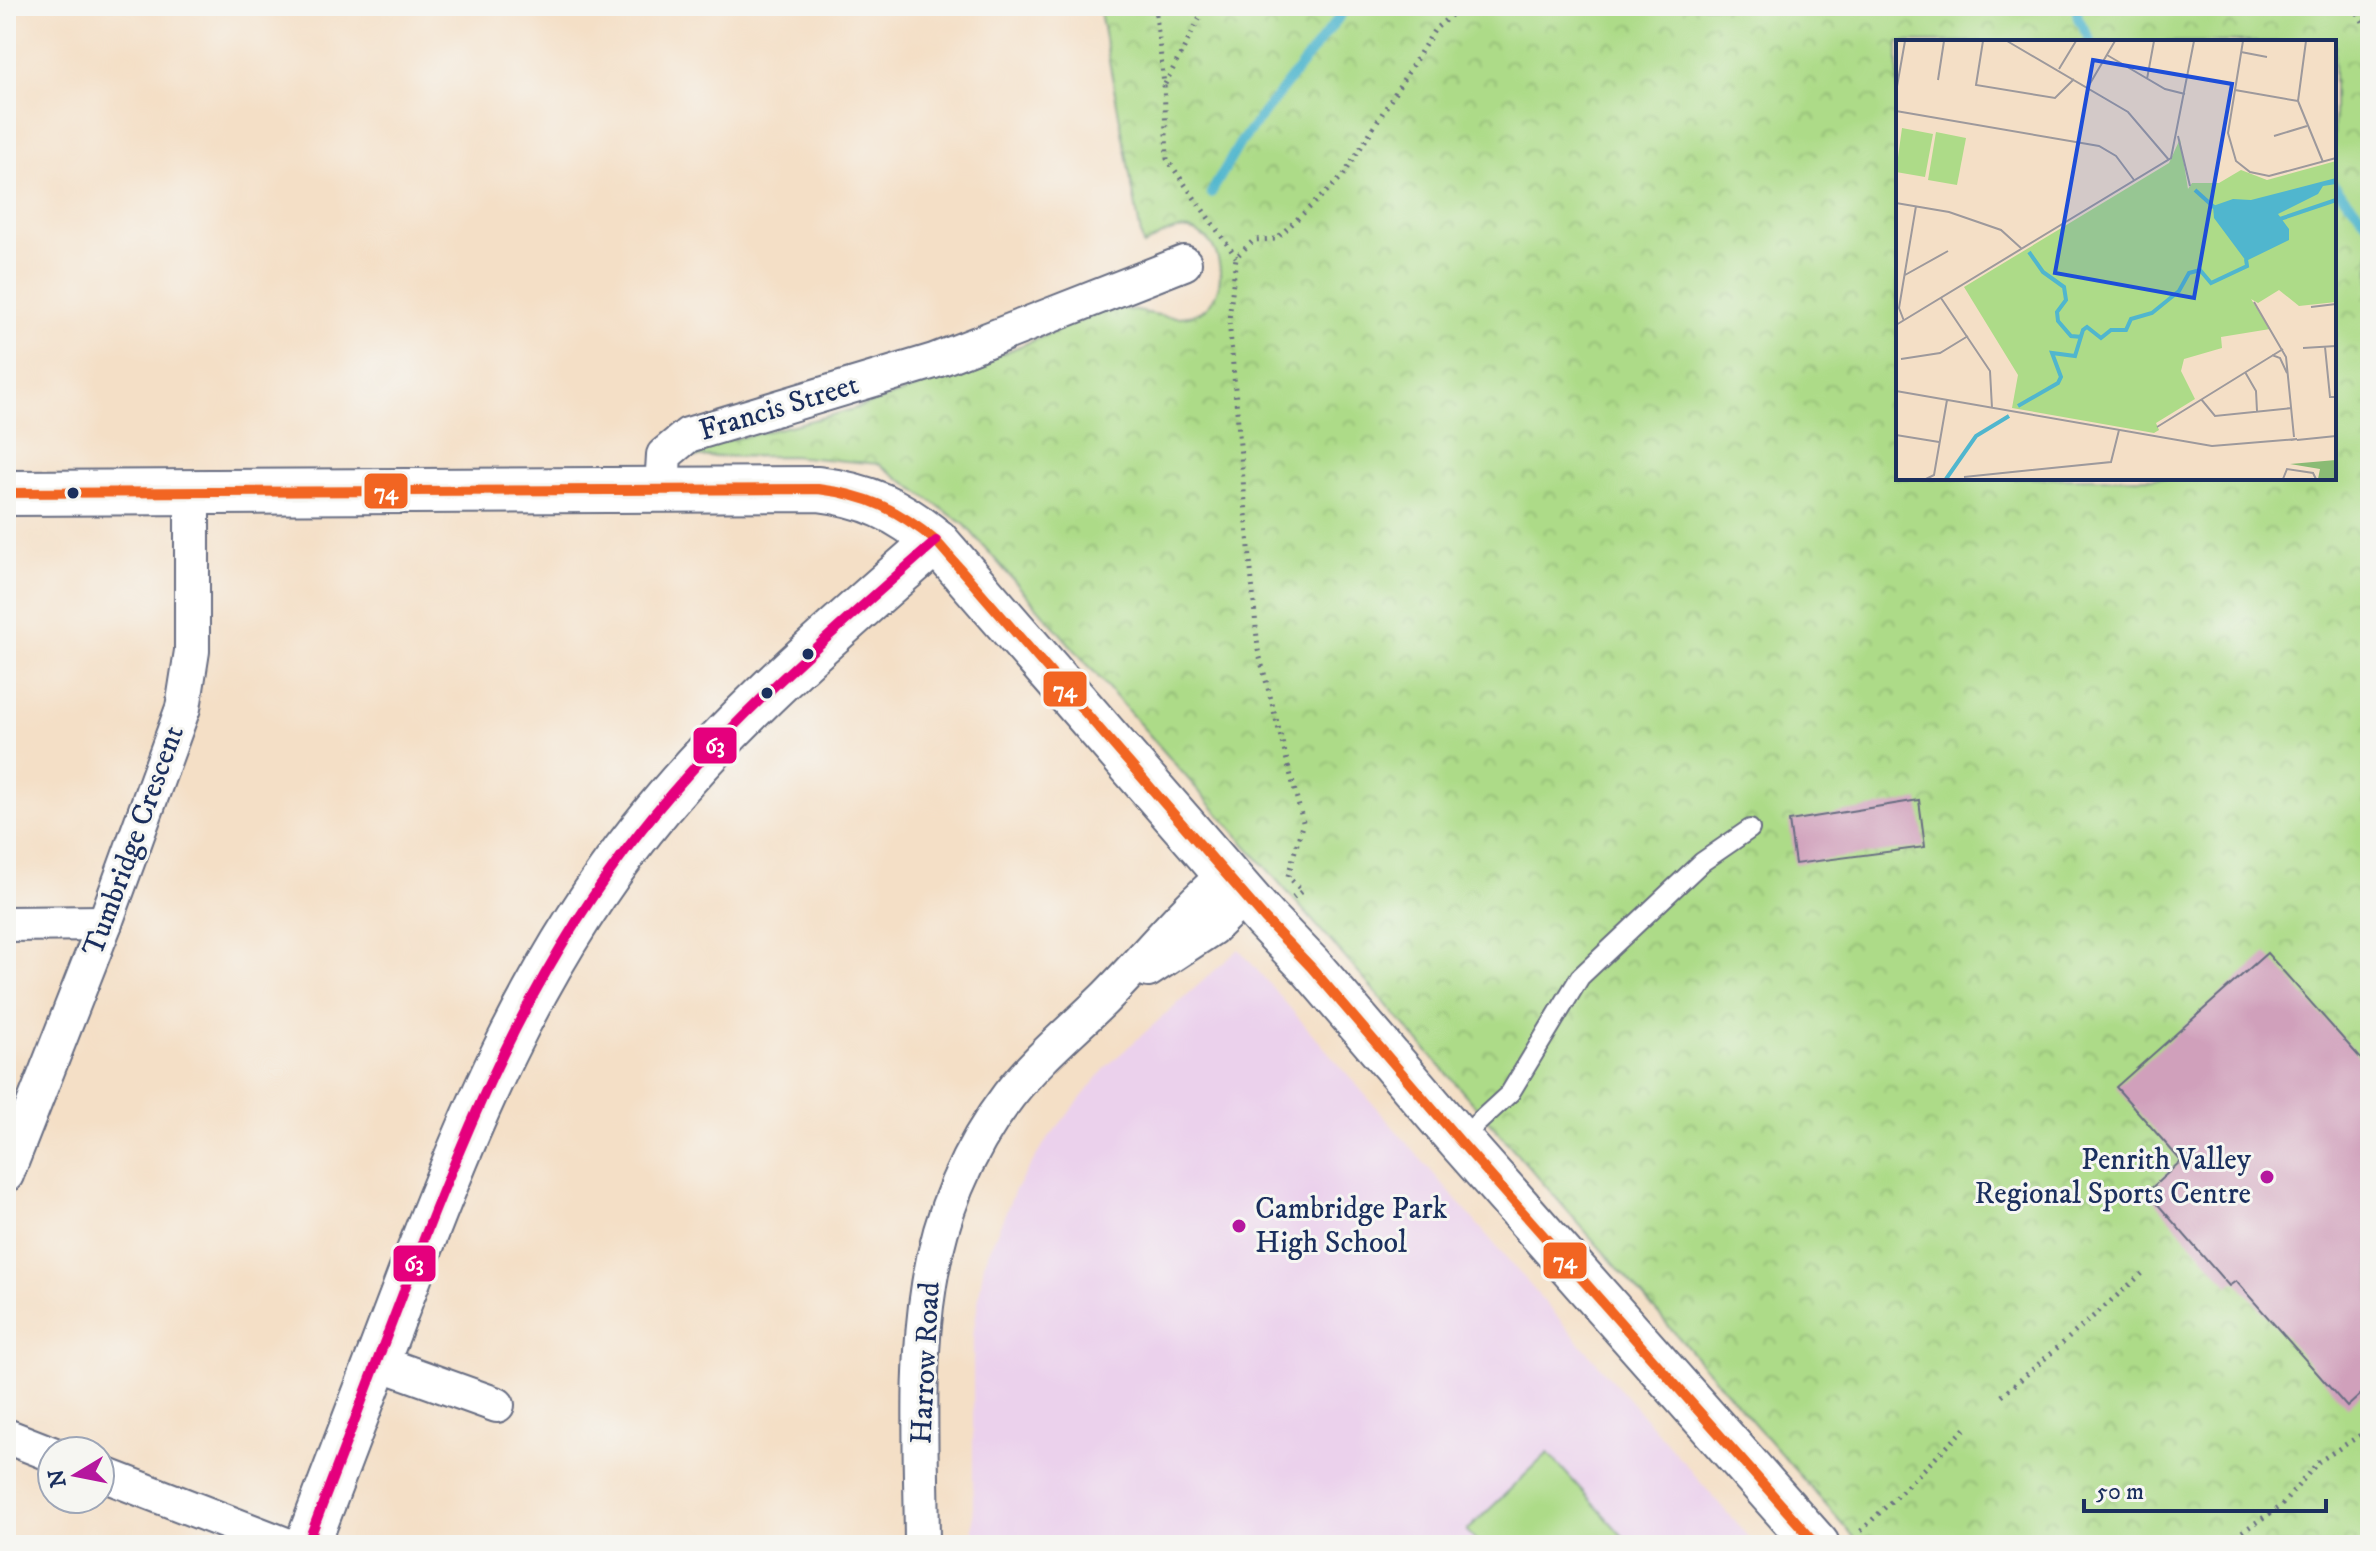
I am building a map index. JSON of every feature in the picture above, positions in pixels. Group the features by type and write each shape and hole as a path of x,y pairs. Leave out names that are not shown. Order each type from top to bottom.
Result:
{"street":[{"name":"Francis Street","path":"662,488 664,455 688,435 934,361 1184,263"},
{"path":"6,493 818,489 850,493 890,508 936,541 1817,1545"},
{"name":"Tumbridge Crescent","path":"6,1175 105,923 188,688 192,651 192,492"},
{"path":"307,1545 473,1114 520,1017 583,911 641,830 702,756 766,691 936,541"},
{"name":"Harrow Road","path":"922,1545 923,1318 941,1229 977,1144 1028,1073 1104,999 1212,928 1245,896"},
{"path":"6,924 105,923"},
{"path":"377,1362 497,1405"},
{"path":"6,1436 36,1448"},
{"path":"116,1479 286,1545"}],"lane":[{"path":"1459,1140 1510,1093 1580,977 1702,862 1750,829"}],"path":[{"path":"1155,6 1164,84 1167,159 1236,257"},
{"path":"1164,84 1206,6"},
{"path":"1245,896 1302,891 1288,876 1303,822 1258,650 1229,320 1236,257 1254,240 1276,239 1343,176 1435,29 1462,6"},
{"path":"2354,6 2370,34"},
{"path":"2002,1396 2144,1272"},
{"path":"1861,1531 1966,1428"},
{"path":"2222,1545 2281,1506 2318,1462 2370,1429"}],"shaded area":[{"name":"Cambridge Park High School","path":"1239,949 1755,1545 973,1545 973,1335 984,1263 1015,1190 1046,1141 1107,1066"}],"green space":[{"path":"1099,6 2370,6 2370,1545 1861,1545 965,525 879,464 791,456 695,457 691,454 693,449 872,403 963,370 1112,308 1174,317 1192,315 1206,308 1215,296 1220,281 1215,251 1206,239 1194,231 1177,230 1143,246"},
{"path":"1548,1453 1629,1543 1627,1545 1480,1545 1467,1531"}],"building":[{"path":"1919,800 1925,847 1795,864 1789,821"},
{"name":"Penrith Valley Regional Sports Centre","path":"2267,953 2370,1069 2370,1386 2347,1407 2236,1281 2229,1286 2147,1192 2181,1161 2116,1087"}],"waterway":[{"path":"1211,193 1240,143 1348,6"},
{"path":"2076,6 2078,18 2090,40"},
{"path":"2336,187 2370,225"}],"transit line":[{"name":"74","path":"6,493 818,489 867,500 909,521 936,541 1817,1545"},
{"name":"63","path":"307,1545 450,1172 504,1053 566,938 642,829 710,751 783,678 936,541"}],"place":[{"name":"Penrith Valley Regional Sports Centre","path":"2267,1177"},
{"name":"Cambridge Park High School","path":"1239,1226"}]}
